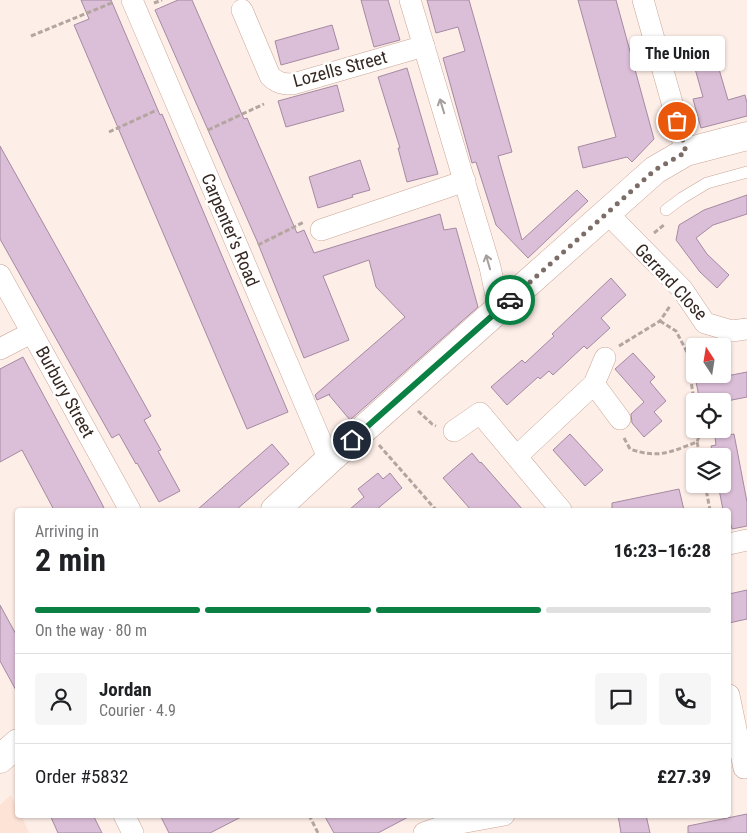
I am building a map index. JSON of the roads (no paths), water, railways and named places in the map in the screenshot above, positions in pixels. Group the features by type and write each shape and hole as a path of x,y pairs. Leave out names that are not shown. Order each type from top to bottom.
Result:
{"main road":[{"path":"277,508 655,170 686,152 747,136"}],"street":[{"name":"Carpenter's Road","path":"132,0 329,460"},
{"path":"410,0 490,267 499,310"},
{"path":"643,0 686,152"},
{"name":"Lozells Street","path":"242,10 270,76 284,84 293,84 424,46"},
{"path":"313,226 465,182"},
{"name":"Gerrard Close","path":"607,213 682,289 705,323 732,331 747,328"},
{"name":"Burbury Street","path":"0,275 129,508"},
{"path":"0,349 32,333"},
{"path":"517,456 594,384 605,358"},
{"path":"594,384 620,419"},
{"path":"454,431 480,412 559,508"},
{"path":"731,544 747,540"},
{"path":"731,708 740,769"},
{"path":"126,818 133,833"},
{"path":"424,833 443,821 474,818"}],"lane":[{"path":"666,210 707,183 747,172"}],"place":[{"name":"The Union","path":"677,121"}]}
